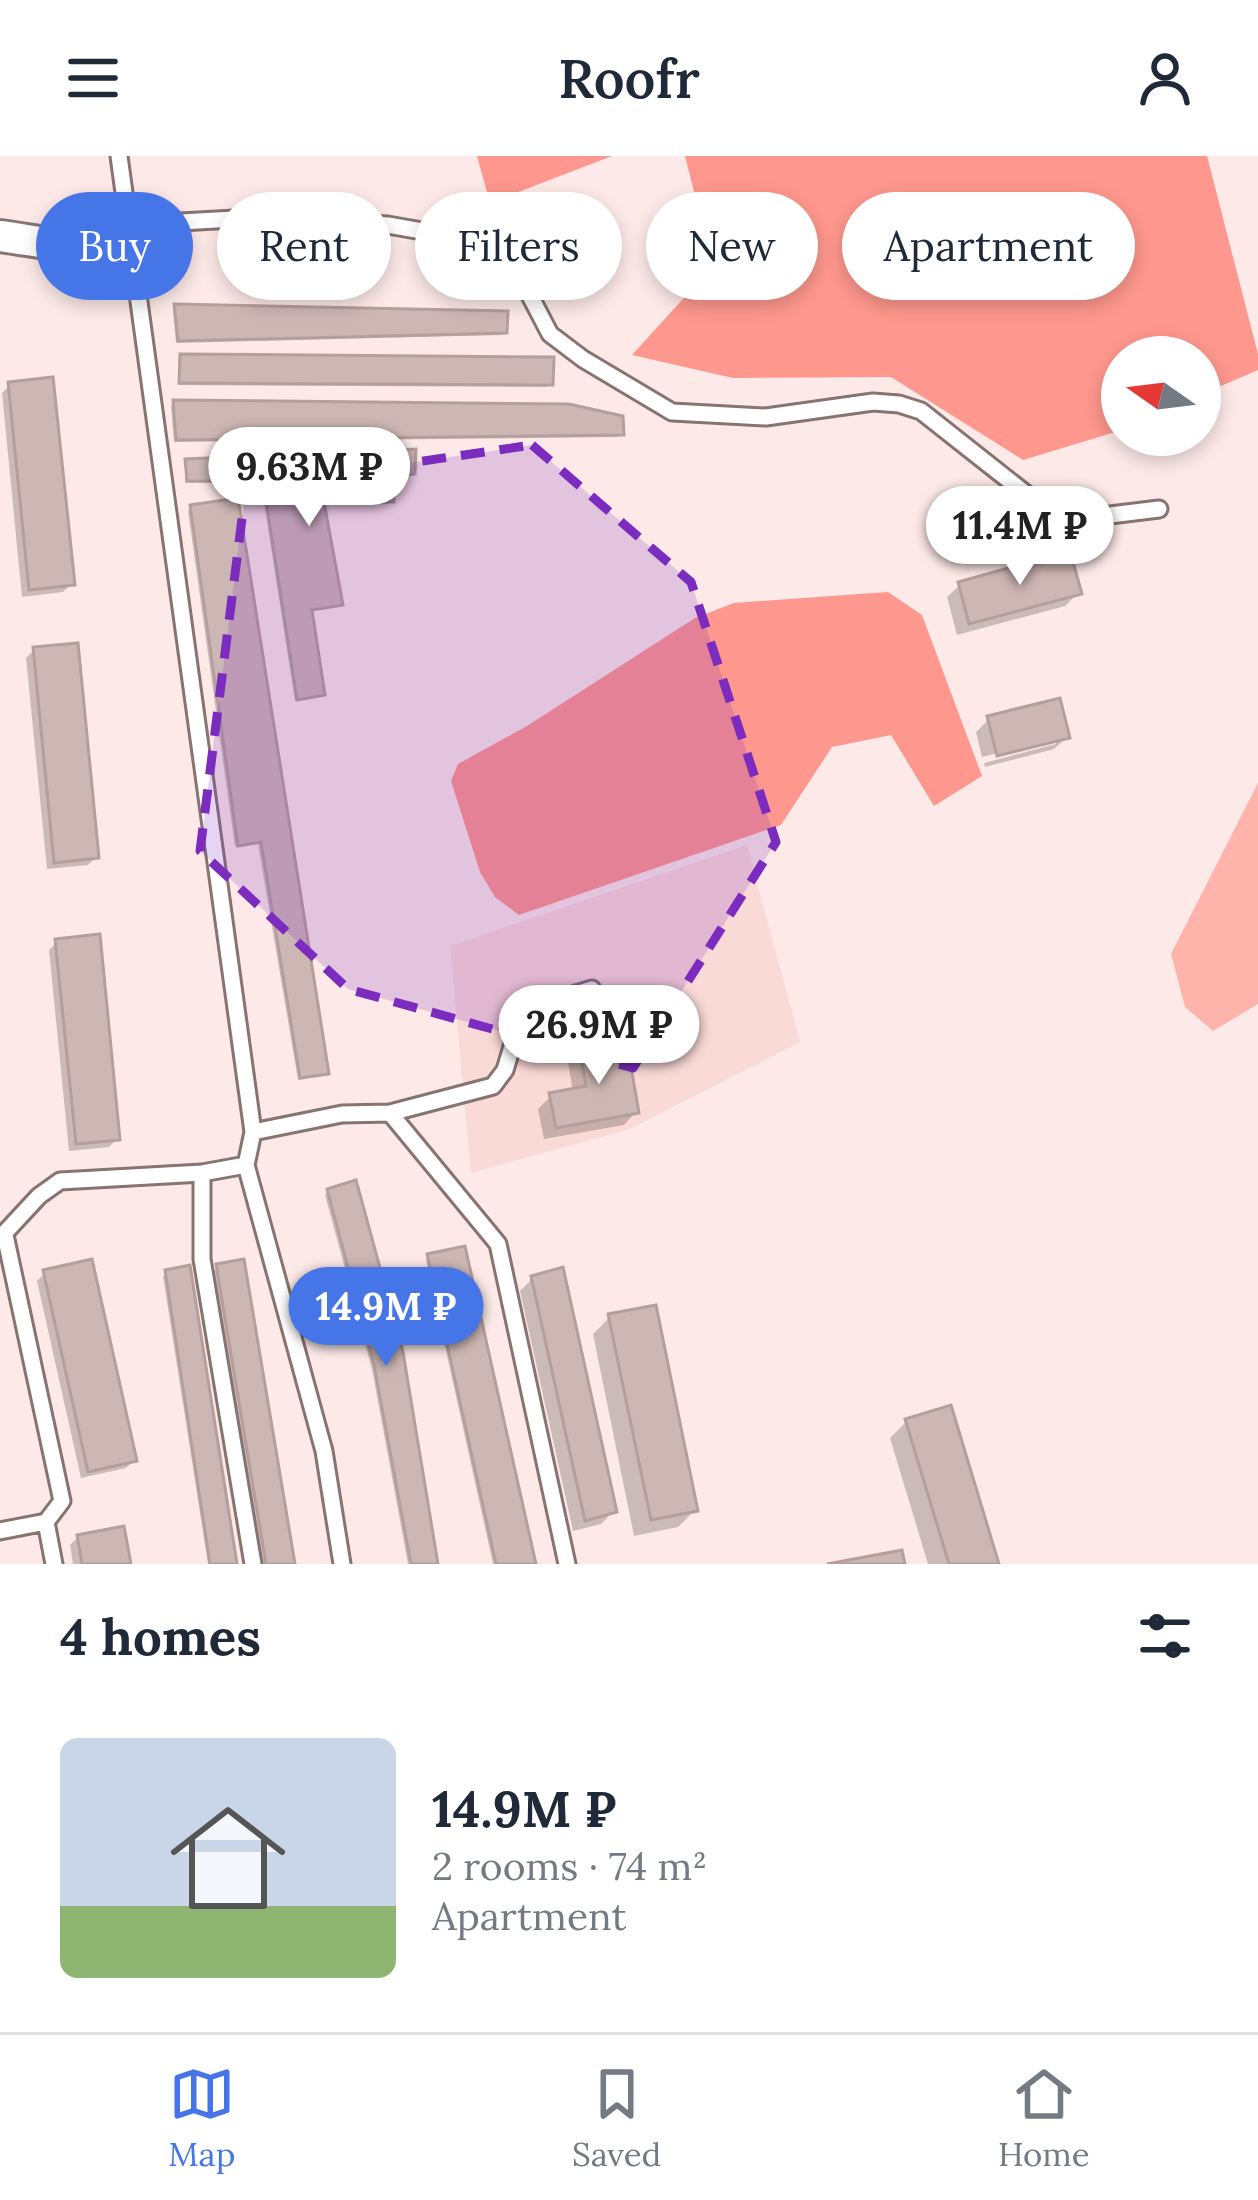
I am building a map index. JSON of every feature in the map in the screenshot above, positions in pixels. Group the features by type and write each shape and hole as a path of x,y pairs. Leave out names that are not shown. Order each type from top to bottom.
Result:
{"street":[{"path":"0,236 36,241"}],"lane":[{"path":"119,156 123,192"},
{"path":"193,221 252,218 388,225 488,245 526,289 550,334 672,412 766,417 873,402 898,404 921,411 1049,512 1069,520 1159,509"},
{"path":"137,300 253,1132 246,1165 324,1451 343,1564"},
{"path":"253,1132 342,1114 390,1113 493,1086 505,1070 523,1010 592,989"},
{"path":"390,1113 498,1244 567,1564"},
{"path":"0,1531 46,1522 62,1502 3,1236 60,1180 202,1173 246,1165"},
{"path":"202,1173 202,1259 253,1564"},
{"path":"46,1522 54,1564"}],"highlighted area":[{"path":"532,445 691,582 776,842 633,1068 348,989 200,851 246,487"}],"shaded area":[{"path":"477,156 612,156 519,192 487,192"},
{"path":"685,156 1207,156 1258,354 1258,370 1221,386 1221,336 1101,336 1101,436 1023,460 891,377 733,378 632,355 682,300 818,300 818,192 694,192"},
{"path":"888,592 922,615 982,776 934,806 891,735 832,747 781,825 519,915 495,897 480,872 451,781 458,764 527,726 695,618 734,603"},
{"path":"1258,783 1258,1004 1213,1031 1185,1007 1171,954"},
{"path":"747,845 800,1042 630,1129 471,1173 450,946"}],"building":[{"path":"174,304 508,311 507,333 178,341"},
{"path":"180,354 554,357 553,385 179,383"},
{"path":"53,377 75,585 29,590 8,382"},
{"path":"173,400 569,404 623,416 624,435 176,440"},
{"path":"416,449 415,474 394,476 394,502 324,502 343,605 312,610 325,695 297,700 263,481 187,481 185,459"},
{"path":"238,498 329,1074 300,1078 261,842 238,846 190,505"},
{"path":"1070,551 1082,594 969,624 958,582"},
{"path":"78,643 99,858 54,863 33,647"},
{"path":"1060,698 1070,738 997,756 987,716"},
{"path":"100,934 120,1140 76,1144 55,939"},
{"path":"626,1038 639,1113 556,1128 549,1093 586,1086 579,1047"},
{"path":"356,1180 403,1352 438,1564 411,1564 374,1365 327,1189"},
{"path":"465,1246 536,1564 496,1564 427,1254"},
{"path":"92,1259 137,1461 88,1472 43,1270"},
{"path":"244,1259 295,1564 266,1564 216,1264"},
{"path":"190,1265 237,1564 210,1564 165,1270"},
{"path":"563,1267 617,1512 585,1521 531,1276"},
{"path":"656,1305 698,1511 651,1520 608,1314"},
{"path":"951,1405 999,1564 949,1564 905,1419"},
{"path":"124,1526 131,1564 82,1564 77,1535"},
{"path":"902,1550 905,1564 827,1564"}]}
